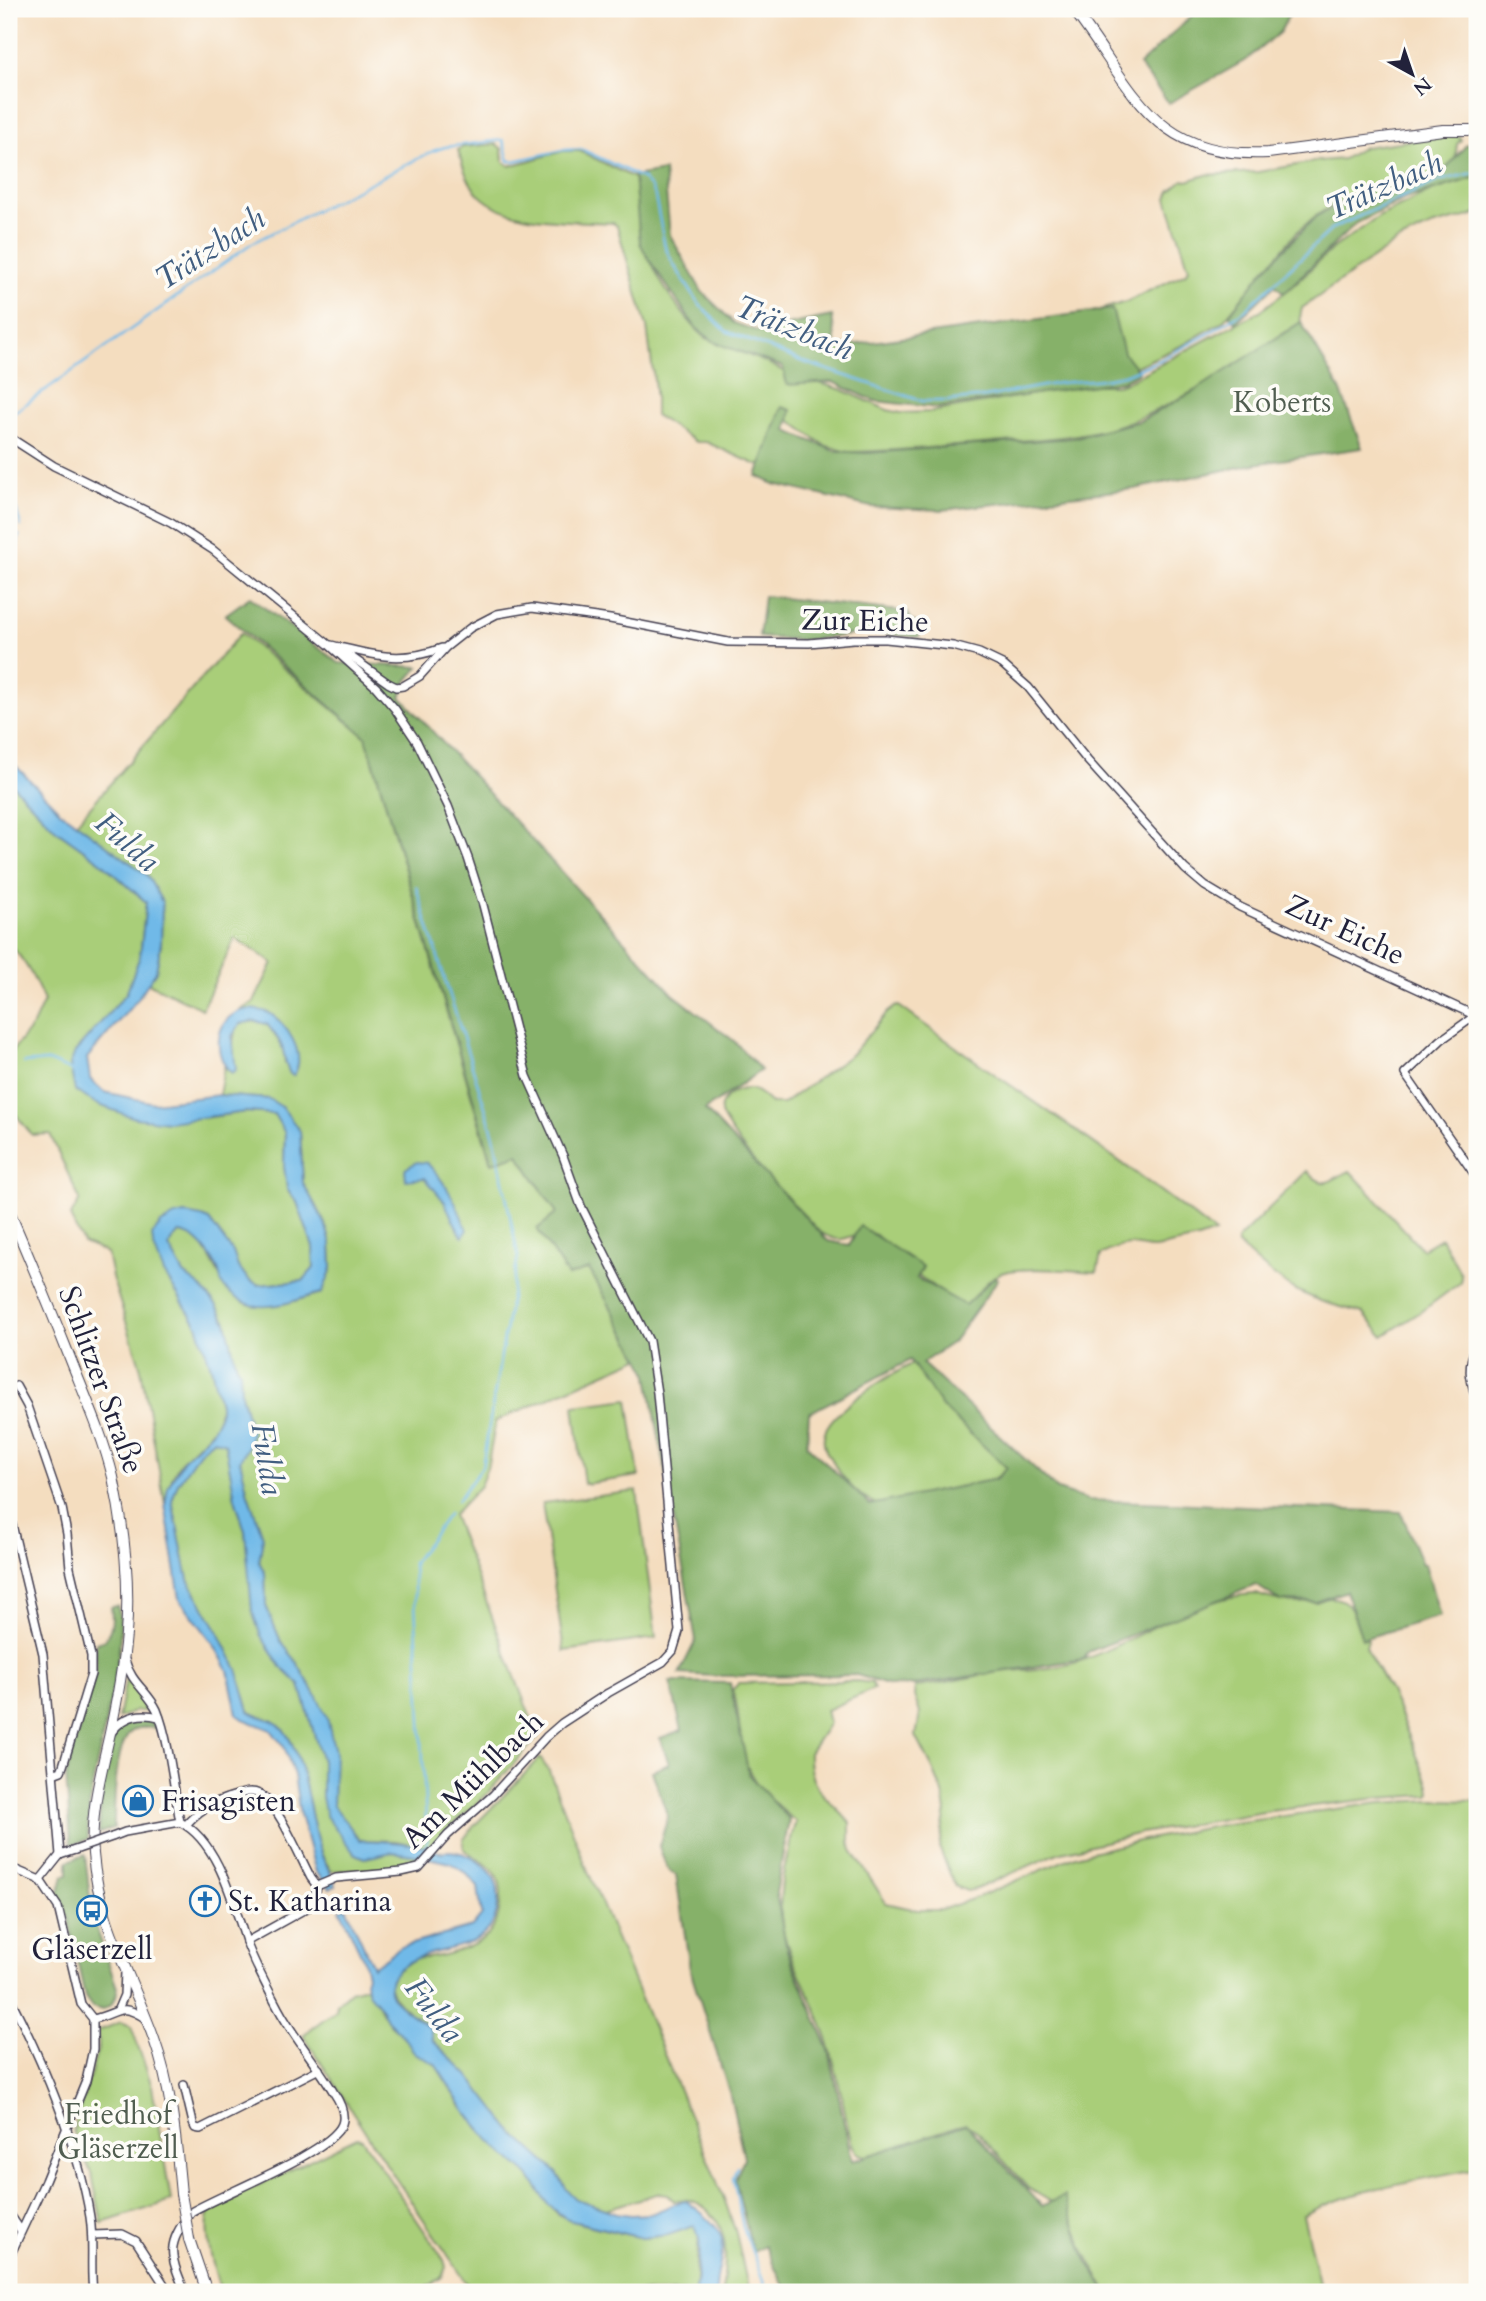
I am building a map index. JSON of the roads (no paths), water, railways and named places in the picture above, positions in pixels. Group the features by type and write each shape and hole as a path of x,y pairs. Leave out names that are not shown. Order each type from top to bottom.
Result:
{"main road":[{"path":"1073,9 1127,87 1154,120 1184,140 1204,148 1244,155 1443,130 1477,130"},
{"name":"Schlitzer Straße","path":"9,1211 98,1429 112,1475 122,1529 126,1562 127,1617 124,1654 98,1786 93,1854 103,1907 160,2059 169,2095 189,2239 207,2292"}],"street":[{"path":"9,437 54,467 153,513 191,535 331,646 402,658 422,656 446,647"},
{"name":"Zur Eiche","path":"331,646 353,657 397,687 421,676 446,647 483,620 507,611 532,608 728,642 810,643 886,639 953,646 979,653 1002,664 1028,687 1157,840 1205,887 1240,907 1475,1015"},
{"name":"Am Mühlbach","path":"321,1885 336,1878 412,1871 423,1865 439,1844 493,1795 562,1723 663,1662 673,1651 679,1631 657,1393 649,1341 581,1206 563,1156 527,1076 483,905 448,806 417,742 395,709 376,687 331,646"},
{"path":"1475,1015 1441,1040 1405,1074 1477,1178"},
{"path":"1477,1344 1470,1360 1469,1373 1477,1402"},
{"path":"16,1386 27,1405 62,1508 70,1567 92,1665 63,1766 61,1771 53,1774"},
{"path":"9,1512 43,1654 60,1854"},
{"path":"124,1654 132,1677 151,1700 159,1717 183,1823 205,1846 225,1881 246,1942 279,2010 319,2069 343,2113 338,2132 310,2152 191,2212 178,2229 172,2247 173,2263 185,2292"},
{"path":"109,1737 116,1726 127,1718 141,1714 159,1717"},
{"path":"40,1880 60,1854 125,1832 183,1823 214,1803 242,1793 257,1793 268,1800 282,1820 306,1870 321,1885 309,1908 246,1942"},
{"path":"9,1867 40,1880 58,1907 81,2004 93,2019 93,2049 86,2081 9,2258"},
{"path":"118,2009 124,1995 125,1970"},
{"path":"9,1996 51,2090 85,2195 92,2235 93,2292"},
{"path":"93,2019 118,2009 130,2010 146,2019"},
{"path":"184,2085 192,2123 195,2128 200,2129 319,2069"},
{"path":"9,2213 22,2231"},
{"path":"92,2235 122,2234 136,2241 169,2292"}],"water":[{"path":"9,759 60,811 147,875 162,902 161,943 156,971 137,1000 87,1058 90,1079 104,1092 154,1103 219,1095 269,1099 282,1107 300,1131 303,1183 325,1223 331,1244 332,1268 322,1293 275,1306 248,1304 225,1288 215,1263 197,1241 179,1233 169,1247 184,1274 200,1286 226,1322 240,1371 241,1394 251,1432 249,1445 240,1460 263,1537 259,1562 265,1573 266,1606 281,1642 294,1658 327,1717 335,1752 333,1805 360,1840 408,1844 439,1852 461,1853 482,1865 491,1873 497,1884 498,1903 494,1920 486,1932 461,1946 416,1959 403,1966 391,1979 392,1996 404,2009 430,2028 433,2041 468,2075 514,2134 557,2173 576,2199 616,2213 631,2215 651,2214 684,2200 714,2224 720,2234 723,2250 716,2292 695,2292 700,2248 694,2226 668,2235 642,2238 568,2220 550,2206 529,2176 490,2141 467,2113 435,2064 415,2053 369,1994 363,1958 340,1909 346,1907 373,1967 401,1947 472,1927 482,1915 478,1887 467,1874 450,1863 392,1852 365,1858 354,1853 326,1816 322,1797 322,1761 300,1685 282,1668 261,1636 252,1611 245,1531 235,1498 225,1443 214,1439 193,1461 178,1483 172,1500 188,1580 237,1669 249,1711 278,1724 290,1739 301,1769 320,1851 336,1886 330,1888 316,1872 300,1815 294,1775 284,1747 271,1730 237,1714 228,1670 213,1643 180,1599 165,1504 168,1487 183,1460 211,1432 220,1414 220,1404 197,1325 164,1273 152,1235 161,1224 175,1216 185,1214 209,1220 233,1252 238,1267 250,1281 259,1285 303,1281 314,1268 313,1247 297,1202 287,1189 284,1166 285,1133 274,1114 246,1112 168,1122 135,1118 99,1105 75,1091 70,1065 75,1052 126,994 140,956 146,902 101,862 56,830 9,781"},
{"path":"250,1009 267,1012 288,1031 298,1058 294,1075 290,1074 279,1039 267,1024 254,1021 240,1024 232,1036 236,1070 232,1073 226,1067 219,1043 222,1026 236,1013"},
{"path":"417,1162 427,1163 434,1170 455,1202 467,1230 463,1236 444,1201 425,1178 406,1180 405,1169"}],"waterway":[{"name":"Trätzbach","path":"9,416 252,243 445,147 503,140 509,161 581,149 642,178 655,196 665,247 674,265 699,304 726,331 801,361 922,401 985,397 1059,383 1103,379 1124,375 1158,361 1243,312 1333,228 1438,181 1477,172"},
{"name":"Trätzbach","path":"9,486 21,526"},
{"name":"Trätzbach","path":"9,580 19,535"},
{"path":"416,887 494,1136 518,1256 482,1467 457,1501"},
{"path":"24,1063 48,1061 72,1071"},
{"path":"426,1848 413,1563 449,1513"},
{"path":"737,2167 733,2178 743,2227 767,2292"}],"place":[{"name":"Frisagisten","path":"138,1801"},
{"name":"St. Katharina","path":"205,1901"},
{"name":"Gläserzell","path":"92,1911"}],"park label":[{"name":"Koberts","path":"1282,402"},
{"name":"Friedhof Gläserzell","path":"118,2131"}],"water label":[{"name":"Fulda","path":"127,842"},
{"name":"Fulda","path":"267,1459"},
{"name":"Fulda","path":"434,2010"}]}
